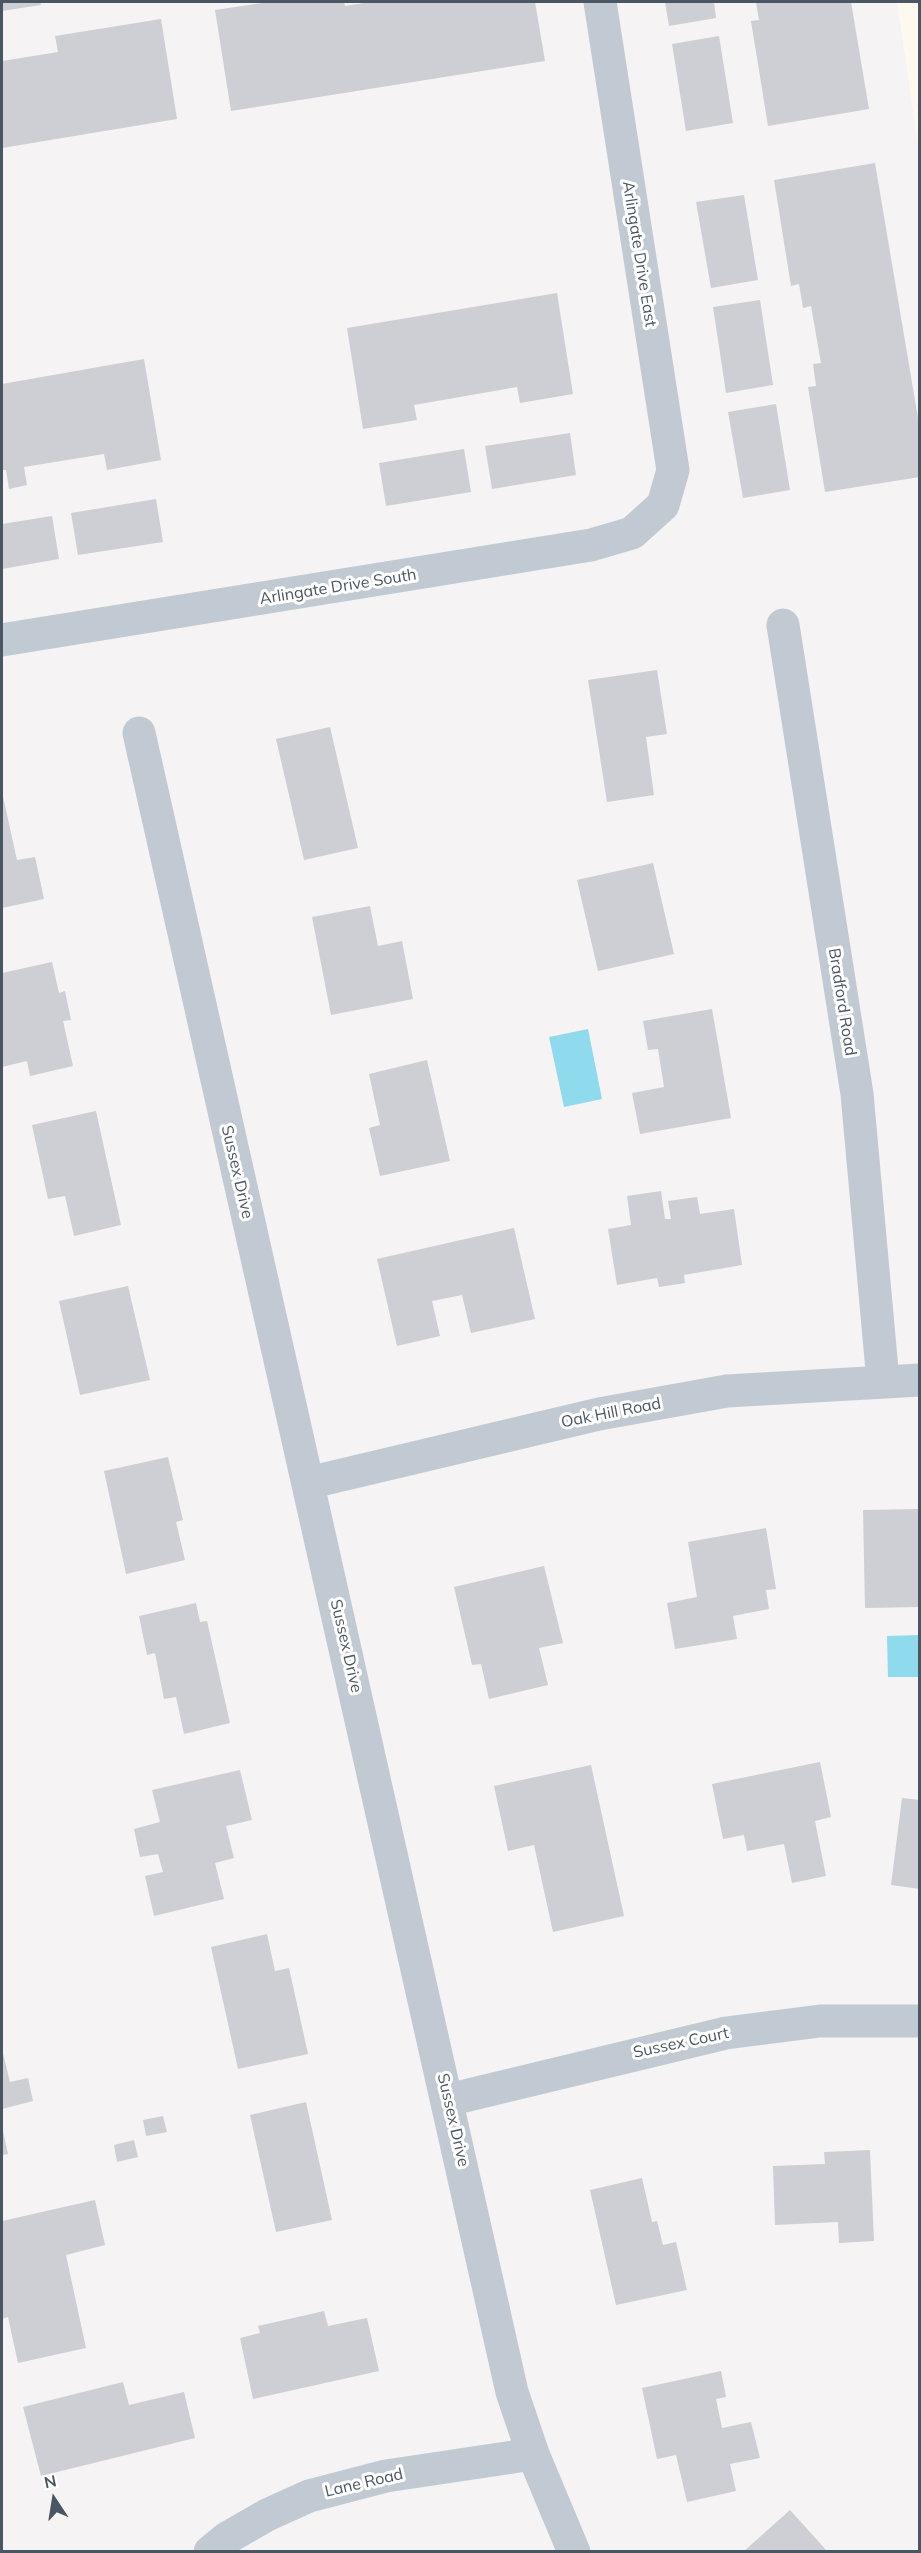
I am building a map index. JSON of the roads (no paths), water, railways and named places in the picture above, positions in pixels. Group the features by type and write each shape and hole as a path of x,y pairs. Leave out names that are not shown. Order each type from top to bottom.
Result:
{"street":[{"name":"Arlingate Drive East","path":"600,2 673,470 663,505"},
{"name":"Arlingate Drive South","path":"2,640 591,545 632,533 663,505"},
{"name":"Bradford Road","path":"783,625 856,1094 883,1381"},
{"name":"Sussex Drive","path":"139,733 512,2392 532,2454 574,2552"},
{"name":"Oak Hill Road","path":"308,1483 599,1414 727,1391 920,1380"},
{"name":"Sussex Court","path":"448,2100 726,2033 820,2020 920,2021"},
{"name":"Lane Road","path":"210,2552 227,2538 267,2515 309,2496 386,2476 532,2454"}],"water":[{"path":"588,1029 602,1099 564,1107 549,1037"},
{"path":"919,1635 919,1677 888,1677 887,1636"}]}
